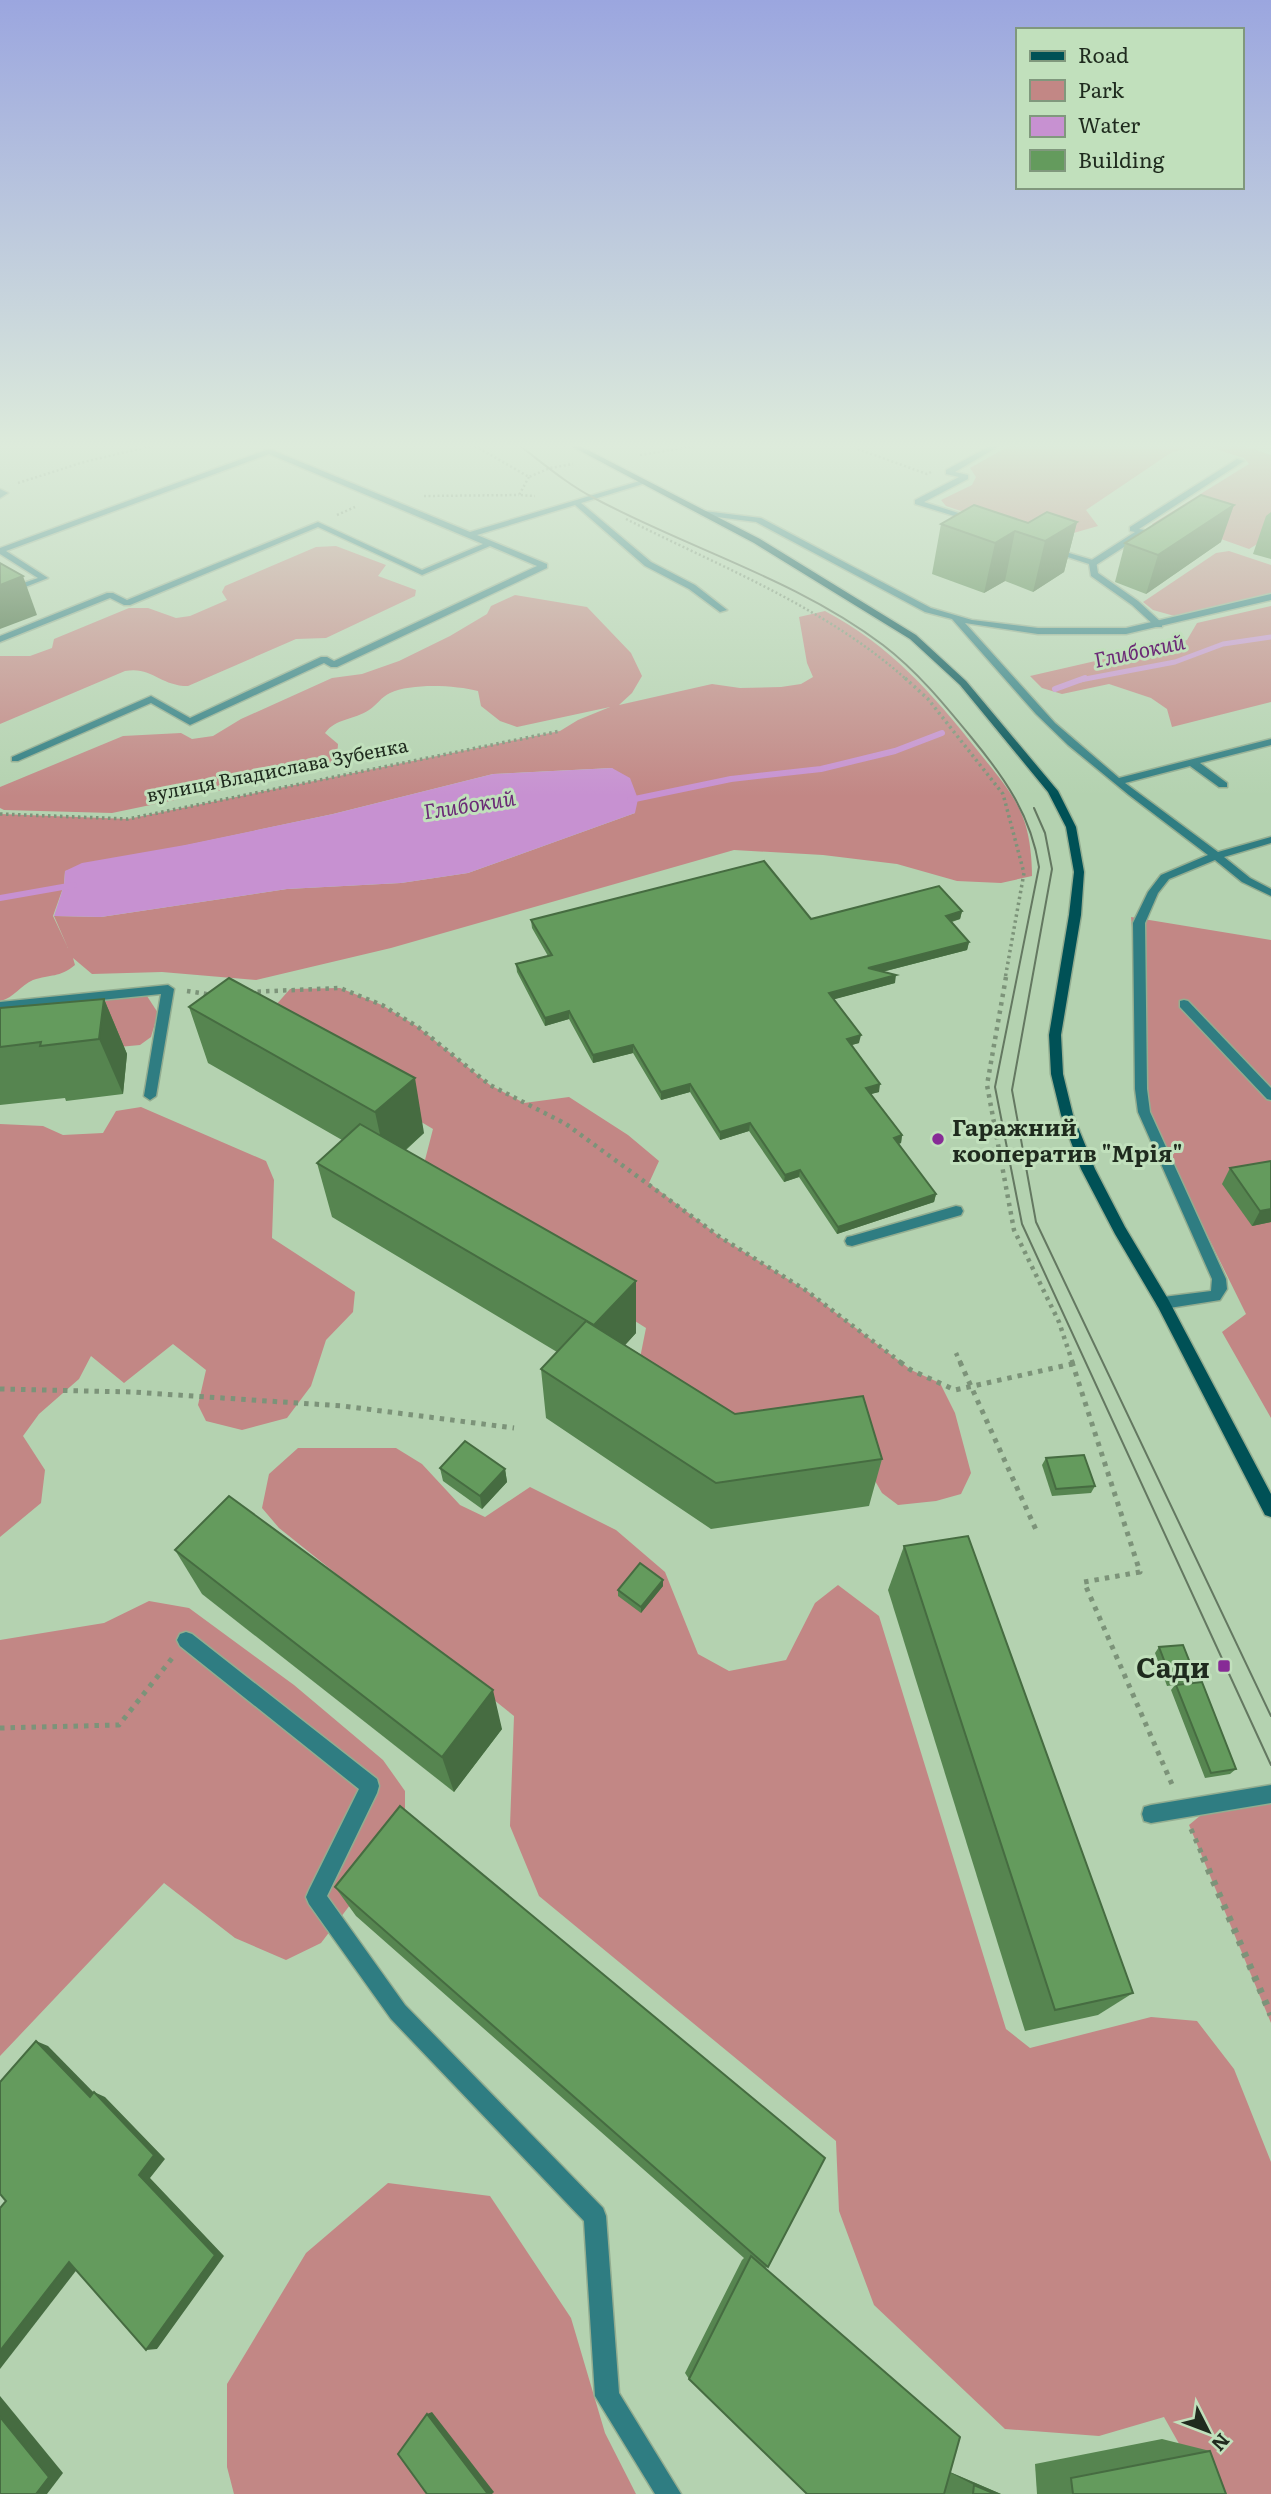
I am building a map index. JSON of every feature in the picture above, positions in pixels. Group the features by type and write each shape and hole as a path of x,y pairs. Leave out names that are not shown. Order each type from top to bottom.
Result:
{"main road":[{"path":"792,562 894,624 927,648 963,683 1012,739 1063,807 1077,847 1079,872 1075,915 1055,1035 1057,1074 1067,1115 1095,1181 1163,1303 1271,1510"}],"street":[{"path":"0,594 44,578 19,562"},
{"path":"0,639 110,595 127,603 225,562"},
{"path":"399,562 422,573 447,562"},
{"path":"15,759 151,699 190,722 324,659 334,665 544,566 535,562"},
{"path":"646,562 692,587 723,610"},
{"path":"838,562 928,610 1038,631 1126,631 1271,597"},
{"path":"1093,563 1094,574 1135,603 1159,625"},
{"path":"954,617 981,643 1050,723 1246,880 1271,893"},
{"path":"1120,781 1271,742"},
{"path":"1193,763 1223,785"},
{"path":"1163,1303 1215,1296 1220,1289 1219,1279 1144,1112 1141,1089 1139,923 1153,892 1165,877 1216,856 1271,840"},
{"path":"0,1006 169,989 150,1096"},
{"path":"1184,1004 1271,1096"},
{"path":"852,1241 956,1211"},
{"path":"186,1640 370,1786 316,1897 398,2012 595,2216 607,2396 669,2494"},
{"path":"1151,1814 1271,1794"}],"path":[{"path":"718,566 786,599 872,649 928,699 1003,794 1024,873 987,1085 989,1097 1014,1230 1059,1322 1140,1572 1084,1582"},
{"name":"вулиця Владислава Зубенка","path":"0,814 128,819 560,732"},
{"path":"237,993 340,988 382,1004 418,1027 490,1085 566,1124 720,1237 807,1291 911,1370 955,1390 1072,1364"},
{"path":"169,989 226,994"},
{"path":"956,1353 1037,1532"},
{"path":"0,1389 132,1392 343,1406 514,1428"},
{"path":"0,1728 119,1725 186,1640"}],"green space":[{"path":"280,562 379,562 386,565 378,576 416,590 415,596 326,638 296,639 188,686 170,683 142,671 125,671 0,724 0,656 30,656 52,648 54,639 129,608 148,608 176,618 190,616 227,600 222,592 225,586"},
{"path":"1202,562 1263,562 1271,565 1271,594 1178,617 1153,610 1143,602"},
{"path":"515,595 587,607 631,653 642,676 632,693 619,705 712,684 740,688 801,684 813,677 807,663 799,617 825,611 870,639 909,672 944,710 998,777 1011,794 1025,823 1032,876 1001,883 957,881 897,864 823,855 734,850 391,948 256,980 162,972 92,974 73,958 75,965 69,969 33,980 0,1001 0,814 128,819 560,731 578,720 610,707 517,727 500,721 481,706 478,691 446,686 421,686 390,693 369,710 329,728 325,733 338,744 337,759 324,769 112,813 4,810 0,808 0,787 123,736 181,733 192,739 213,736 241,719 332,678 362,674 399,661 487,614 491,606","holes":["612,768 635,813 468,873 401,883 287,889 101,917 54,916 68,948 53,916 64,885 65,871 333,814 493,774"]},
{"path":"1271,606 1271,702 1172,727 1167,709 1151,698 1109,684 1062,694 1042,688 1030,676 1187,640 1197,623"},
{"path":"1131,917 1271,940 1271,1418 1222,1332 1246,1314 1150,1119"},
{"path":"340,988 382,1005 418,1027 490,1085 524,1103 569,1097 628,1135 659,1161 649,1183 720,1237 807,1291 911,1370 940,1383 955,1413 971,1473 961,1494 936,1501 898,1505 882,1493 863,1460 741,1445 636,1378 646,1328 440,1198 425,1160 433,1129 291,1044 275,1006 290,989"},
{"path":"147,996 158,1013 151,1037 140,1045 0,1058 0,1012"},
{"path":"141,1107 266,1161 274,1180 272,1238 355,1292 353,1312 326,1340 311,1386 287,1418 242,1430 206,1421 198,1405 206,1370 173,1344 124,1383 91,1356 79,1379 39,1414 23,1436 45,1470 41,1503 0,1537 0,1124 43,1126 63,1135 103,1133 116,1111"},
{"path":"298,1448 396,1448 422,1464 460,1505 485,1517 530,1487 616,1530 665,1572 698,1654 729,1671 786,1660 815,1603 838,1585 879,1616 1006,2029 1030,2048 1151,2017 1197,2021 1234,2069 1271,2162 1271,2494 1202,2494 1196,2474 1164,2417 1099,2436 1005,2429 874,2305 839,2211 836,2141 539,1896 510,1826 514,1716 279,1528 262,1508 269,1474"},
{"path":"149,1601 189,1608 294,1685 383,1760 405,1791 405,1833 321,1943 286,1960 235,1938 164,1883 0,2056 0,1640 104,1623"},
{"path":"1271,1803 1271,2023 1189,1825 1201,1815"},
{"path":"388,2183 490,2196 571,2318 605,2433 636,2494 234,2494 227,2467 227,2384 306,2253"}],"water":[{"path":"612,768 630,778 638,799 635,813 468,873 401,883 287,889 101,917 54,916 64,885 65,871 82,863 333,814 493,774"}],"building":[{"path":"0,563 23,576 0,585"},
{"path":"764,861 811,919 939,886 962,911 946,916 969,942 868,968 896,975 829,993 861,1035 847,1039 880,1084 866,1088 902,1135 894,1138 936,1194 838,1227 800,1170 785,1175 750,1123 720,1132 690,1084 661,1092 633,1045 593,1055 569,1011 545,1018 516,964 552,955 531,920"},
{"path":"229,978 415,1078 375,1112 189,1007"},
{"path":"104,999 99,1039 40,1046 41,1042 0,1047 0,1008"},
{"path":"360,1124 636,1281 594,1325 317,1163"},
{"path":"1271,1161 1271,1209 1260,1211 1230,1168"},
{"path":"586,1321 735,1414 863,1396 882,1459 716,1483 541,1369"},
{"path":"465,1441 505,1469 480,1496 440,1468"},
{"path":"1084,1455 1095,1486 1056,1489 1046,1458"},
{"path":"229,1496 493,1690 442,1757 175,1550"},
{"path":"968,1536 1133,1993 1055,2010 904,1546"},
{"path":"640,1563 663,1580 641,1607 618,1590"},
{"path":"1183,1645 1196,1678 1172,1681 1159,1647"},
{"path":"1202,1682 1236,1769 1211,1773 1176,1685"},
{"path":"400,1806 825,2158 768,2267 335,1887"},
{"path":"36,2041 90,2097 94,2092 154,2155 139,2175 215,2255 146,2350 69,2262 0,2351 0,2208 6,2201 0,2194 0,2082"},
{"path":"751,2256 960,2437 944,2494 807,2494 689,2379"},
{"path":"427,2414 488,2494 427,2494 398,2454"},
{"path":"0,2417 49,2477 36,2494 0,2494"},
{"path":"1210,2451 1226,2494 1073,2494 1071,2478"},
{"path":"974,2485 995,2494 973,2494"}],"waterway":[{"name":"Глибокий","path":"1080,680 1175,662 1223,644 1271,637"},
{"name":"Глибокий","path":"1055,689 1085,678"},
{"name":"Глибокий","path":"630,800 731,779 821,769 895,751 942,733"},
{"name":"Глибокий","path":"0,898 74,885"}],"tram line":[{"path":"732,562 814,601 883,645 940,700 1005,782 1023,814 1039,867 995,1087 1022,1224 1271,1765"},
{"path":"1034,808 1045,833 1052,869 1012,1090 1036,1222 1271,1716"}],"place":[{"name":"Гаражний кооператив \"Мрія\"","path":"938,1139"},
{"name":"Сади","path":"1224,1666"}]}
